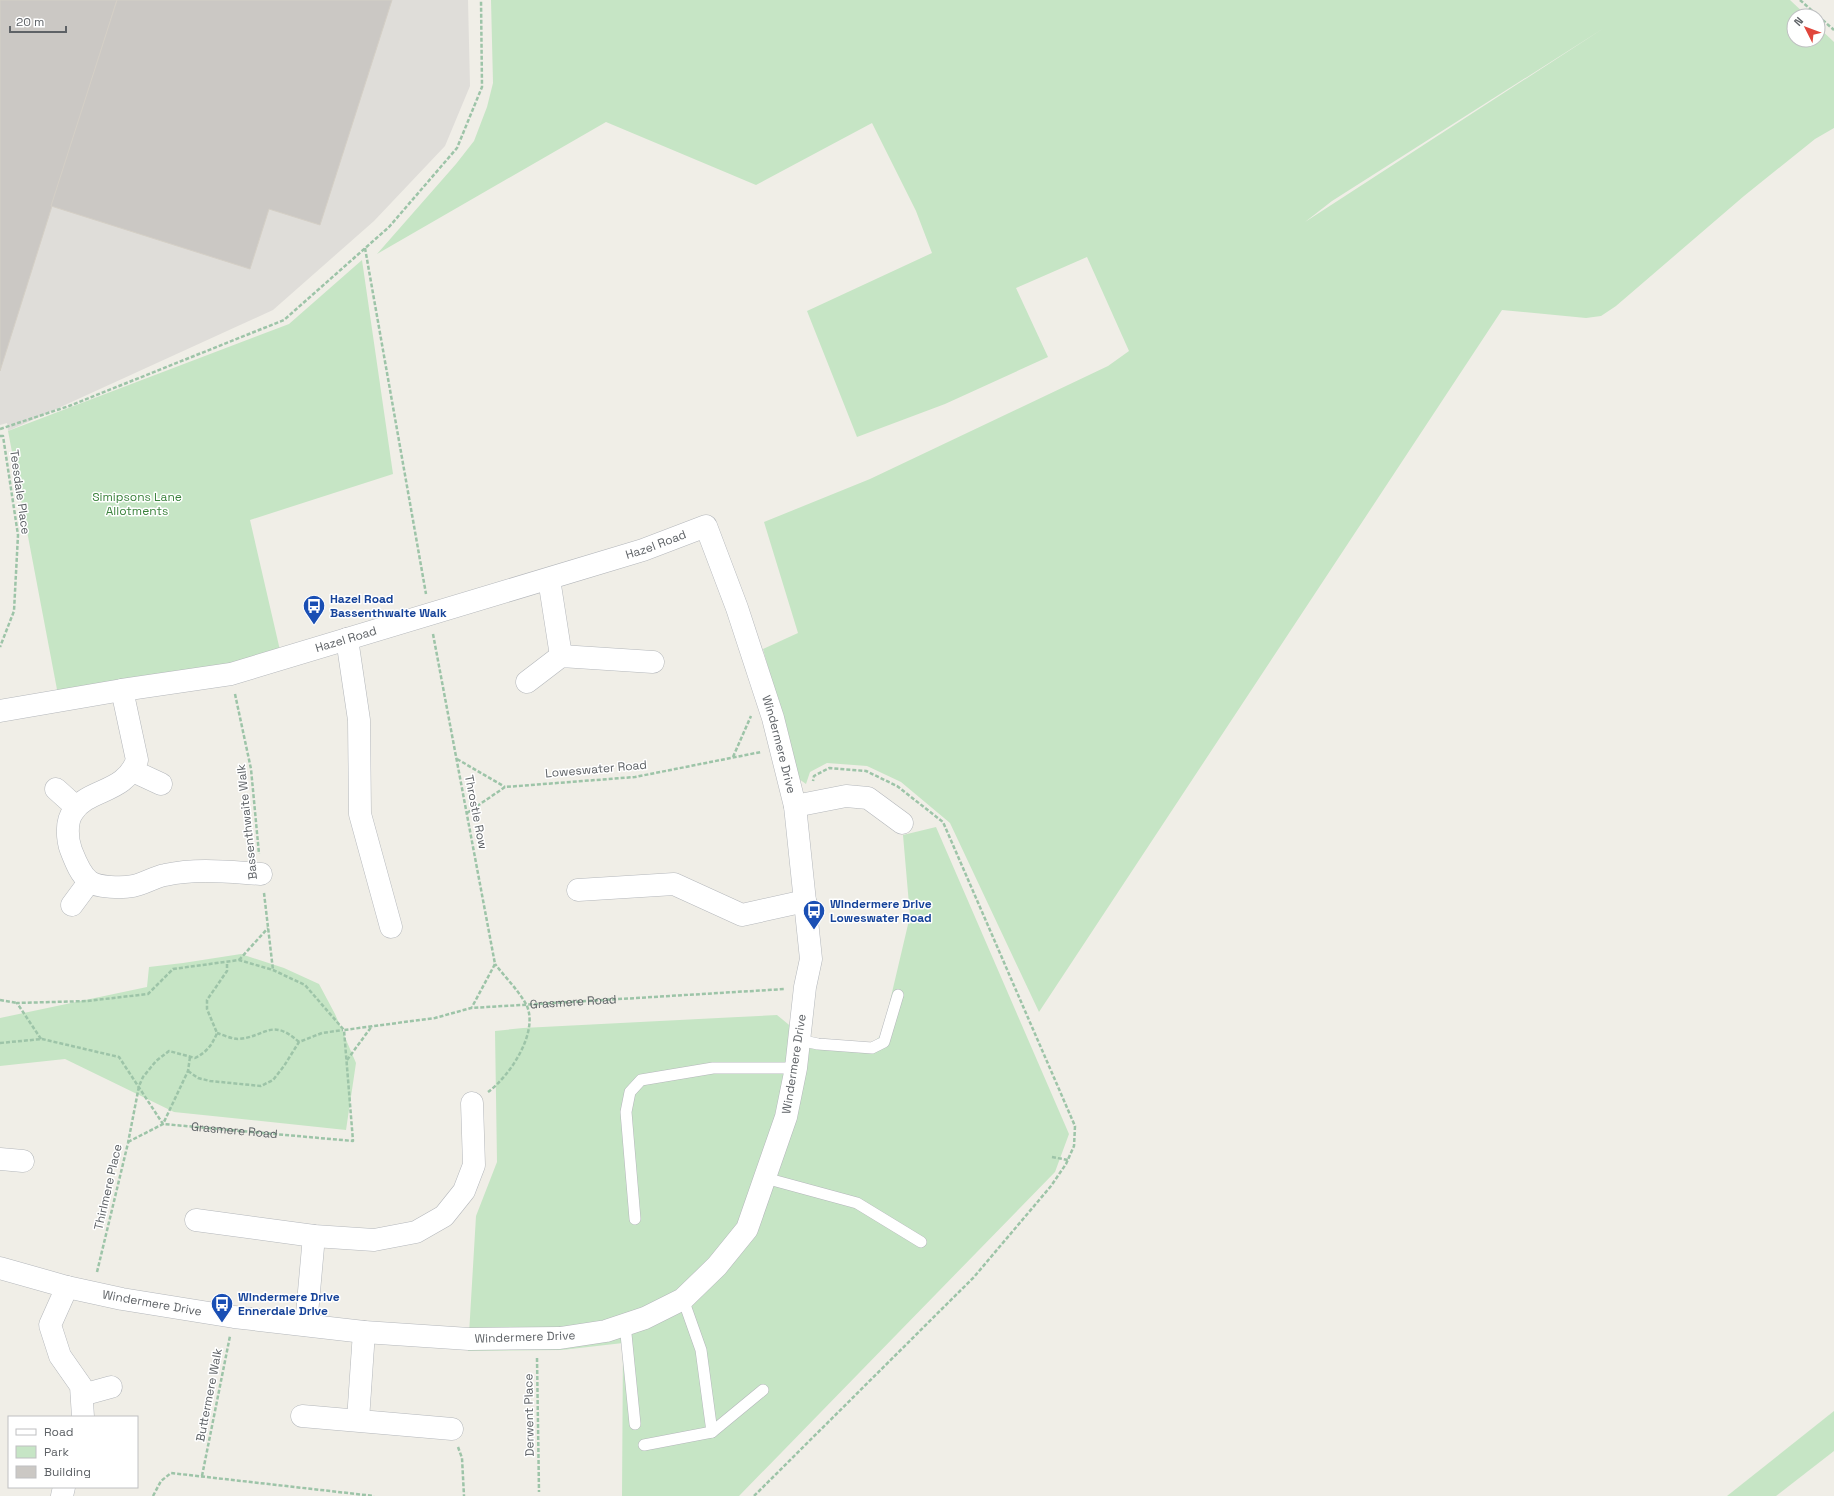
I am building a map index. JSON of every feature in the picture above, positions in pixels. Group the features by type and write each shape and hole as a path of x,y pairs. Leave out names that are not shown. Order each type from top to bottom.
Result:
{"street":[{"name":"Hazel Road","path":"0,711 122,690 231,674 643,550 706,526"},
{"name":"Windermere Drive","path":"0,1268 66,1287 122,1299 234,1317 364,1332 469,1339 560,1338 598,1332 626,1324 645,1318 683,1299 718,1266 747,1228 786,1117 796,1068 805,987 811,959 805,901 801,805 781,748 773,718 737,608 706,526"},
{"path":"549,579 561,656"},
{"path":"347,639 359,720 360,814 391,927"},
{"path":"527,682 561,656 653,662"},
{"path":"122,690 137,760 133,771 122,781 80,803 72,812 68,823 70,846 77,865 89,882 103,886 133,886 164,875 200,870 261,874"},
{"path":"133,771 161,784"},
{"path":"56,789 76,808"},
{"path":"801,805 846,796 868,798 902,823"},
{"path":"72,905 89,882"},
{"path":"578,890 674,884 742,915 805,901"},
{"path":"196,1220 314,1236 374,1240 416,1232 444,1216 464,1191 474,1165 472,1104"},
{"path":"0,1159 23,1161"},
{"path":"306,1325 314,1236"},
{"path":"66,1287 50,1325 60,1356 81,1386 84,1416"},
{"path":"358,1420 364,1332"},
{"path":"82,1395 111,1387"},
{"path":"302,1416 452,1429"}],"lane":[{"path":"799,1040 872,1048 884,1042 898,995"},
{"path":"636,1219 626,1112 630,1092 641,1080 713,1068 796,1068"},
{"path":"765,1178 857,1203 921,1242"},
{"path":"683,1299 701,1350 712,1432"},
{"path":"626,1324 635,1424"},
{"path":"644,1445 712,1432 763,1390"}],"path":[{"path":"0,429 69,406 284,320 389,227 457,148 482,87 481,0"},
{"path":"1800,0 1834,30"},
{"name":"Throstle Row","path":"365,248 429,615 495,964"},
{"name":"Teesdale Place","path":"0,436 3,436 18,536 14,611 0,647"},
{"name":"Bassenthwaite Walk","path":"231,674 251,769 261,874 273,970"},
{"path":"732,757 751,716"},
{"name":"Loweswater Road","path":"467,813 505,787 635,777 781,748"},
{"path":"457,759 505,787"},
{"path":"754,1496 974,1277 1051,1186 1068,1160 1074,1146 1075,1126 943,822 897,786 866,771 829,768 814,776 801,805"},
{"path":"239,960 268,928"},
{"path":"0,1000 16,1003 87,1001 148,994 173,968 239,960 273,970 305,985 344,1030 310,1037 299,1042 273,1080 260,1086 210,1081 198,1078 188,1071"},
{"path":"139,1086 143,1077 152,1066 169,1051 195,1058 204,1053 213,1044 217,1033 207,1009 207,1000 227,971 227,962"},
{"path":"471,1008 495,964 526,1004 530,1021 528,1033 523,1046 510,1069 499,1084 472,1104"},
{"name":"Grasmere Road","path":"163,1124 353,1141 344,1030 435,1018 471,1008 805,987"},
{"path":"16,1003 42,1039"},
{"path":"346,1061 372,1026"},
{"path":"217,1033 237,1039 274,1029 284,1031 299,1042"},
{"path":"0,1043 42,1039 119,1057 163,1124"},
{"path":"128,1143 163,1124 188,1071 190,1057"},
{"name":"Thirlmere Place","path":"92,1292 128,1143 139,1086"},
{"path":"1052,1157 1068,1160"},
{"name":"Buttermere Walk","path":"202,1476 234,1317"},
{"name":"Derwent Place","path":"537,1338 539,1492"},
{"path":"452,1429 462,1458 464,1496"},
{"path":"153,1496 161,1481 171,1473 374,1496"}],"shaded area":[{"path":"0,0 468,0 470,86 445,146 374,221 273,310 8,431 7,423 0,425"}],"green space":[{"path":"491,0 1790,0 1798,8 1786,8 1786,48 1826,48 1826,34 1834,42 1834,128 1815,139 1744,196 1616,306 1601,316 1586,318 1502,310 1039,1012 950,823 901,782 867,766 827,763 810,772 806,784 799,779 763,649 798,633 764,522 870,479 1108,366 1129,351 1087,257 1016,288 1048,357 945,404 857,437 807,311 932,253 916,211 872,123 756,185 606,122 377,254 456,164 474,141 487,107 493,83","holes":["1604,28 1305,222 1332,201"]},
{"name":"Simipsons Lane Allotments","path":"362,260 393,474 250,520 282,659 59,700 8,431 289,324"},
{"path":"936,827 1069,1134 1055,1172 739,1496 622,1496 623,1343 562,1350 468,1351 476,1216 497,1162 495,1031 523,1028 777,1015 816,1047 869,1046 886,1031 890,1001 910,916 903,835"},
{"path":"241,954 284,968 319,984 335,1014 356,1063 346,1130 174,1112 65,1059 0,1066 0,1018 147,987 149,967"},
{"path":"1834,1411 1834,1451 1776,1496 1727,1496"}],"building":[{"path":"0,0 117,0 0,371"},
{"path":"117,0 392,0 320,225 269,209 250,269 51,206"}],"place":[{"name":"Hazel Road Bassenthwaite Walk","path":"314,626"},
{"name":"Windermere Drive Loweswater Road","path":"814,930"},
{"name":"Windermere Drive Ennerdale Drive","path":"222,1324"}]}
